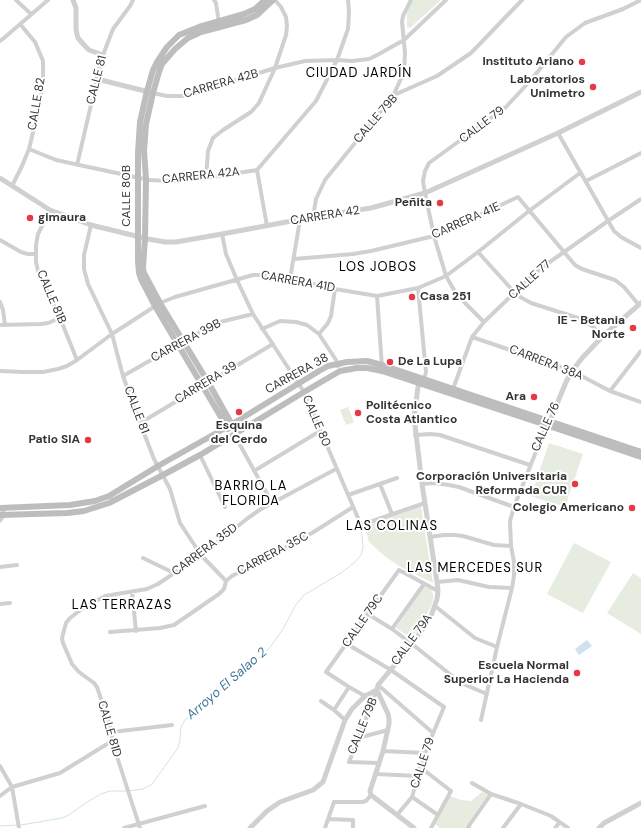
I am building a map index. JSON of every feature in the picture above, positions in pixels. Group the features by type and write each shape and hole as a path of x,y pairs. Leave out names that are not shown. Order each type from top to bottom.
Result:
{"main road":[{"name":"CALLE 80B","path":"220,25 255,8 265,0"},
{"name":"CALLE 80B","path":"141,238 138,178 140,122 150,92 157,62 167,46 179,36 199,27 246,20 257,15 274,0"},
{"name":"CALLE 80B","path":"150,92 144,152 146,180 138,261 139,273 141,279 230,426 229,430 234,434"},
{"name":"CARRERA 38","path":"2,508 70,506 95,501 109,496 158,466 230,426 328,366 356,361 367,361 382,368 641,452"},
{"name":"CARRERA 38","path":"1,517 67,513 109,503 200,455 340,371 357,368 382,368"},
{"name":"CARRERA 38","path":"422,381 453,389 641,457"}],"street":[{"path":"16,0 31,14"},
{"path":"1,38 48,0"},
{"path":"73,0 76,8 76,29 78,38 89,50 103,55"},
{"name":"CALLE 81","path":"77,165 103,55 113,29 133,0"},
{"path":"214,0 216,3 220,25"},
{"path":"206,178 208,151 214,138 223,130 251,112 259,102 275,68 286,35 287,26 286,17 281,6 274,0"},
{"path":"267,226 257,170 316,101 337,60 348,28 348,0"},
{"path":"394,94 404,72 405,62 402,22 410,0"},
{"path":"275,68 305,61 352,61 369,59 404,40 446,0"},
{"name":"CALLE 79B","path":"313,217 316,199 325,180 394,94 436,76 471,53 522,0"},
{"name":"CALLE 79","path":"446,276 434,236 423,181 425,171 429,163 506,107 530,81 566,37 585,23 623,9 641,0"},
{"name":"CALLE 82","path":"12,186 22,166 28,149 40,103 43,80 43,61 35,42 20,24"},
{"name":"CARRERA 42B","path":"97,79 167,96 185,96 275,68"},
{"name":"CARRERA 42","path":"0,178 50,210 91,225 141,238 176,242 313,217 372,208 425,193 558,133 641,92"},
{"path":"558,133 614,231 620,237 641,248"},
{"name":"CARRERA 42A","path":"28,149 56,160 146,180 171,181 206,178 257,170"},
{"path":"586,181 641,153"},
{"name":"CARRERA 41D","path":"0,371 43,372 67,366 112,334 158,305 175,297 253,275 290,279 377,296 418,288 446,276 528,211 580,173"},
{"name":"CARRERA 41E","path":"294,259 353,254 434,236 518,198 528,211"},
{"name":"CALLE 77","path":"453,389 472,337 484,322 537,271 641,199"},
{"name":"CALLE 81B","path":"50,210 38,234 36,245 36,262 38,271 60,318 77,360"},
{"path":"528,211 575,265 582,269 615,280 640,304"},
{"path":"290,279 300,220"},
{"name":"CALLE 81","path":"91,225 84,255 84,268 88,284 112,334 123,376 140,423 154,459 170,489 180,523 201,555 226,581"},
{"name":"CALLE 80","path":"222,234 226,254 236,280 262,330 304,392 361,526 392,514"},
{"path":"0,240 21,252 36,254"},
{"path":"478,252 515,293 531,303 581,319 603,336"},
{"path":"446,276 454,290 484,322"},
{"name":"CALLE 79A","path":"378,688 424,628 435,606 438,591 415,435 414,417 416,402 426,372 418,288"},
{"path":"319,334 328,323 331,316 335,289"},
{"path":"377,296 382,368"},
{"path":"0,302 3,310 5,325"},
{"name":"CALLE 76","path":"481,720 514,576 510,522 530,465 562,390 572,371 583,356 603,336 640,304"},
{"name":"CARRERA 39B","path":"123,376 180,342 207,328 220,322 253,314"},
{"path":"0,325 41,324 60,318"},
{"path":"262,330 280,321 296,322 307,326 319,334 336,360 340,371"},
{"name":"CARRERA 38A","path":"472,337 572,371 610,391 641,402"},
{"name":"CARRERA 39","path":"140,423 272,344"},
{"path":"610,391 641,351"},
{"path":"254,471 320,431"},
{"name":"CALLE 80B","path":"234,434 272,502"},
{"path":"415,435 440,435 530,465"},
{"path":"200,455 225,508"},
{"name":"CARRERA 35D","path":"70,618 90,603 105,596 147,589 158,584 201,555 261,509 336,468"},
{"path":"348,495 397,478"},
{"path":"380,484 392,514 425,502"},
{"path":"422,484 449,484 514,507"},
{"name":"CARRERA 35C","path":"110,632 136,631 174,625 219,594 224,588 226,581 232,576 312,533 353,507"},
{"path":"1,517 2,508"},
{"path":"430,537 444,535 463,536 494,545 511,546"},
{"path":"143,558 174,573"},
{"path":"0,567 17,565"},
{"name":"CALLE 79C","path":"349,687 326,672 346,644 400,570 424,584"},
{"path":"437,582 458,580 489,587 512,588"},
{"path":"392,629 424,584 438,591"},
{"path":"132,592 136,631"},
{"path":"0,604 10,603"},
{"path":"435,606 475,638 497,647"},
{"path":"368,614 392,629 461,683 486,694"},
{"name":"CALLE 81D","path":"70,618 66,623 64,630 62,638 63,643 72,664 94,683 96,687 112,732 112,741 139,826"},
{"path":"346,644 391,670"},
{"name":"CALLE 79","path":"391,670 444,707 420,767 412,797 397,815"},
{"path":"334,710 349,687 365,696"},
{"path":"250,828 267,811 280,802 314,790 323,782 345,720 352,709 365,696 378,688"},
{"path":"325,828 334,802 362,802 366,801 371,795 370,791 383,751 389,719 378,688"},
{"path":"378,688 433,733"},
{"name":"CALLE 79B","path":"378,688 349,762 379,763"},
{"path":"321,701 345,720"},
{"path":"112,732 172,725"},
{"path":"358,738 388,730"},
{"path":"0,796 12,787 67,770 112,741"},
{"path":"383,751 425,753"},
{"path":"0,766 12,787 20,828"},
{"path":"420,767 451,791 431,828"},
{"path":"375,774 418,776"},
{"path":"472,783 491,794 551,816 568,828"},
{"path":"468,828 491,794"},
{"path":"371,795 414,828"},
{"path":"412,797 438,815"},
{"path":"599,828 604,823 641,803"},
{"path":"503,828 521,804"},
{"path":"124,828 139,826 205,806"},
{"path":"328,819 353,820 353,828"},
{"path":"405,828 407,822"},
{"path":"555,828 560,822"}],"shaded area":[{"path":"413,0 441,0 410,28 407,27 407,13"},
{"path":"348,407 354,422 346,425 340,410"},
{"path":"549,443 583,454 565,507 531,496"},
{"path":"421,506 433,583 401,567 387,558 369,542 365,526"},
{"path":"574,543 611,562 583,613 547,594"},
{"path":"633,573 641,578 641,634 607,613"},
{"path":"424,586 431,589 433,600 424,620 411,638 396,628"},
{"path":"482,792 488,794 465,827 466,828 440,828 435,824 450,796 461,800 471,801"}],"water":[{"path":"587,640 592,646 579,655 575,649"}],"waterway":[{"name":"Arroyo El Salao 2","path":"129,791 143,789 152,784 178,748 181,727 185,720 269,649 283,629 295,606 304,595 341,573 354,563 361,555 363,547 361,526"},
{"name":"Arroyo El Salao 2","path":"21,825 62,818 101,794 110,791 126,791"},
{"name":"Arroyo El Salao 2","path":"0,826 18,825"}],"place":[{"name":"Instituto Ariano","path":"582,62"},
{"name":"Laboratorios Unimetro","path":"593,87"},
{"name":"Peñita","path":"440,203"},
{"name":"gimaura","path":"30,218"},
{"name":"Casa 251","path":"412,297"},
{"name":"IE - Betania Norte","path":"633,328"},
{"name":"De La Lupa","path":"390,362"},
{"name":"Ara","path":"534,397"},
{"name":"Esquina del Cerdo","path":"239,412"},
{"name":"Politécnico Costa Atlantico","path":"358,413"},
{"name":"Patio SIA","path":"88,440"},
{"name":"Corporación Universitaria Reformada CUR","path":"575,484"},
{"name":"Colegio Americano","path":"632,508"},
{"name":"Escuela Normal Superior La Hacienda","path":"577,673"}],"district":[{"name":"CIUDAD JARDÍN","path":"359,74"},
{"name":"LOS JOBOS","path":"378,268"},
{"name":"BARRIO LA FLORIDA","path":"251,494"},
{"name":"LAS COLINAS","path":"392,527"},
{"name":"LAS MERCEDES SUR","path":"475,569"},
{"name":"LAS TERRAZAS","path":"122,606"}]}
